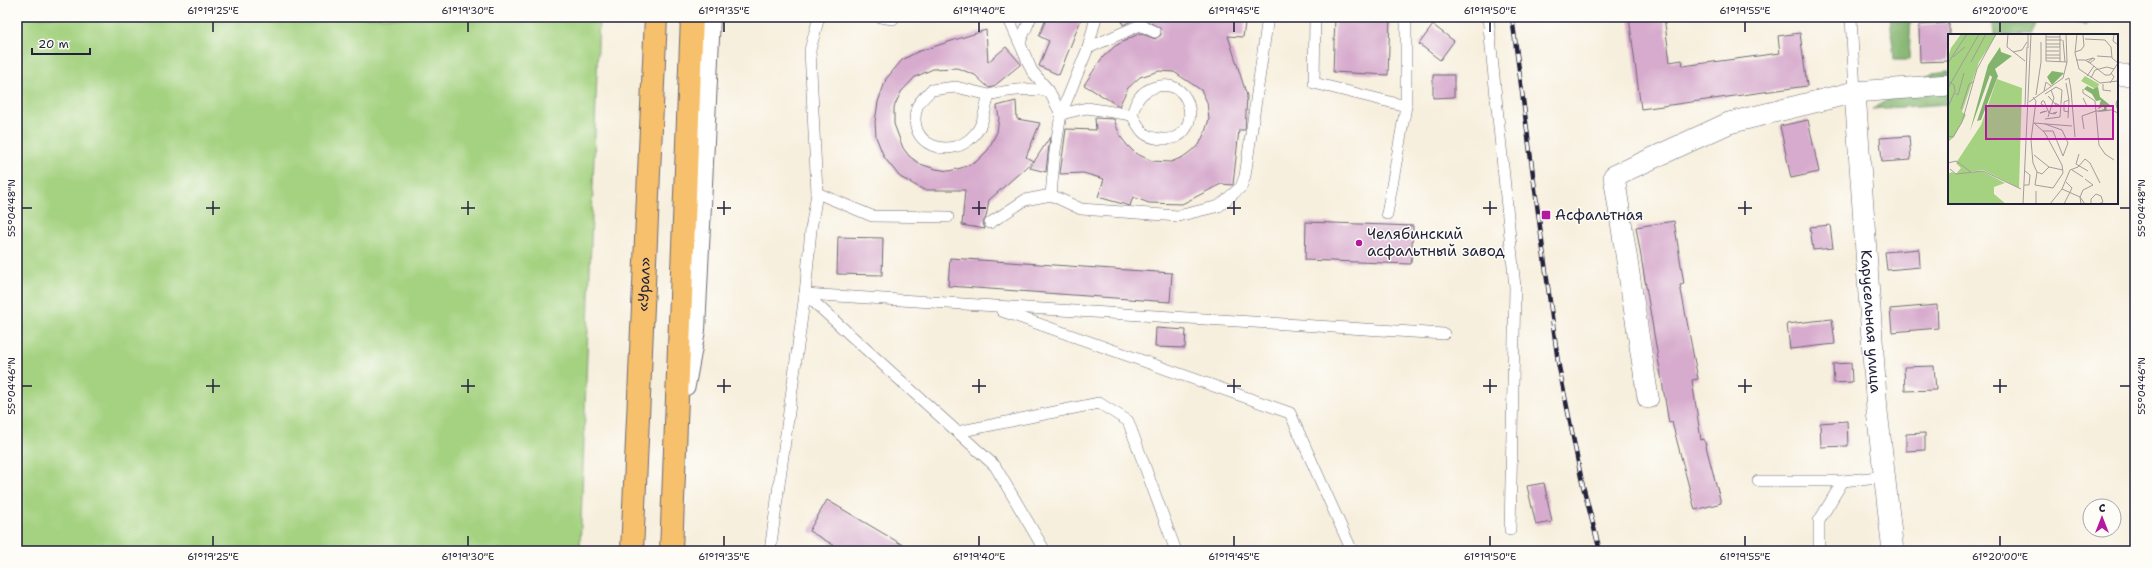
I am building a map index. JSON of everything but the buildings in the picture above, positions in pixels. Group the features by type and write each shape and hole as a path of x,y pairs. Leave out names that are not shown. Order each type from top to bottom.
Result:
{"main road":[{"name":"«Урал»","path":"632,551 656,17"},
{"path":"671,551 692,17"}],"street":[{"path":"677,423 694,330 709,17"},
{"path":"2118,75 2135,75"},
{"path":"1648,398 1614,176 1729,123 1855,92 1948,86"},
{"name":"Карусельная улица","path":"1855,92 1878,411 1893,551"}],"lane":[{"path":"770,551 805,294 811,229 817,192 810,50 819,17"},
{"path":"880,17 893,19"},
{"path":"1008,17 1032,71 1049,91 1061,114"},
{"path":"1020,42 1032,17"},
{"path":"1051,195 1055,152 1061,114 1088,48 1096,17"},
{"path":"990,223 1025,200 1051,195 1081,210 1178,216 1219,206 1241,187 1245,176 1268,17"},
{"path":"1315,17 1314,83 1406,106"},
{"path":"1387,214 1406,106 1406,17"},
{"path":"1488,17 1515,287 1510,530"},
{"path":"1851,17 1855,92"},
{"path":"1088,48 1140,25 1155,32"},
{"path":"1161,86 1174,87 1185,95 1190,107 1188,125 1182,135 1170,140 1154,139 1142,134 1132,115 1136,99 1147,90 1161,86"},
{"path":"989,95 982,121 975,135 957,147 938,147 923,141 915,128 917,105 931,90 956,87 989,95 1007,89 1028,88 1049,91"},
{"path":"1061,114 1087,108 1132,115"},
{"path":"817,192 872,216 948,217"},
{"path":"805,294 1444,334"},
{"path":"805,294 995,466 1045,551"},
{"path":"989,306 1290,413 1352,551"},
{"path":"957,432 1099,403 1128,421 1176,551"},
{"path":"1758,480 1844,482 1886,476"},
{"path":"1819,551 1819,521 1844,482"}],"green space":[{"path":"17,17 599,17 580,551 17,551"},
{"path":"1890,17 1911,17 1909,60 1894,60"},
{"path":"1992,17 2038,17 2030,34 1994,34"},
{"path":"2054,17 2087,17 2087,25"},
{"path":"1948,71 1948,104 1872,109 1933,73"}],"railway":[{"path":"1512,17 1558,362 1582,482 1600,551"}],"place":[{"name":"Асфальтная","path":"1546,215"},
{"name":"Челябинский асфальтный завод","path":"1359,243"}]}
